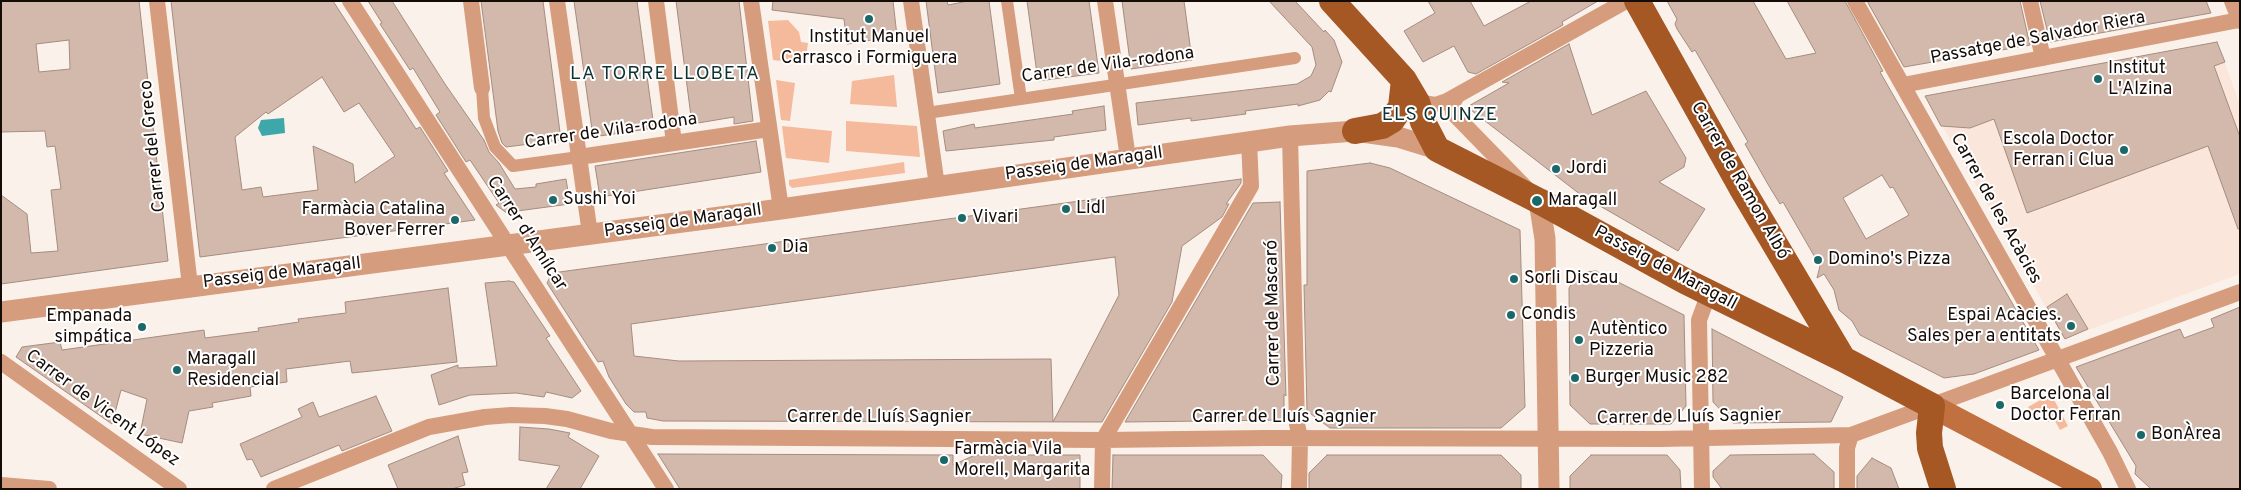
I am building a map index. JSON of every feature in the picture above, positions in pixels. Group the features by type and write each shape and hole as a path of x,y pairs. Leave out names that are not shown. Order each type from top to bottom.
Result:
{"main road":[{"path":"1332,1 1404,80 1417,102 1423,122 1437,149"},
{"name":"Carrer de Ramon Albó","path":"1637,1 1741,187 1843,359"},
{"path":"1355,131 1382,126 1392,120 1400,107 1404,80"},
{"name":"Passeig de Maragall","path":"1437,149 1539,201 1709,293 1843,359 2090,489"},
{"path":"1932,406 1929,433 1930,448 1943,489"}],"street":[{"name":"Carrer del Greco","path":"157,1 190,286"},
{"name":"Carrer d'Amílcar","path":"350,1 510,245 666,489"},
{"name":"Carrer de Vila-rodona","path":"471,1 484,118 495,147 513,166 769,129"},
{"path":"557,1 590,234"},
{"path":"656,1 674,143"},
{"path":"751,1 781,209"},
{"path":"910,1 937,186"},
{"path":"1007,1 1021,99"},
{"path":"1105,1 1128,158"},
{"path":"1417,102 1434,105 1457,96 1626,1"},
{"name":"Carrer de les Acàcies","path":"1855,1 2110,452 2128,489"},
{"path":"2030,1 2043,58"},
{"path":"2232,1 2240,21"},
{"name":"Passatge de Salvador Riera","path":"1903,85 2240,21"},
{"name":"Carrer de Vila-rodona","path":"927,113 1295,58"},
{"path":"1457,96 1452,107 1457,118 1539,201 1545,239 1549,489"},
{"name":"Passeig de Maragall","path":"4,310 781,209 1290,136 1355,131 1398,137 1437,149"},
{"name":"Carrer de Mascaró","path":"1290,136 1297,424 1300,438 1299,489"},
{"path":"1102,489 1103,440 1252,186 1249,141"},
{"name":"Carrer de Lluís Sagnier","path":"274,489 430,428 485,417 544,416 632,435 652,437 1103,440 1702,438 1851,435 2240,292"},
{"path":"1702,489 1699,320 1709,293"},
{"name":"Carrer de Vicent López","path":"1,362 179,489"},
{"path":"1847,489 1847,448 1851,435"},
{"path":"1,485 49,489"}],"shaded area":[{"path":"788,20 799,32 801,42 808,43 805,64 773,60 768,21"},
{"path":"2217,42 2240,104 2240,274 2064,339 1925,96"},
{"path":"894,75 897,107 850,104 852,81"},
{"path":"776,80 795,83 790,121 781,120"},
{"path":"846,121 917,126 920,157 846,151"},
{"path":"782,126 832,131 829,163 786,158"},
{"path":"904,162 905,173 792,188 789,185 789,180"},
{"path":"2051,394 2068,426 2060,430 2054,419 2048,422 2042,412 2034,417 2028,407"}],"water":[{"path":"284,118 285,133 262,136 258,128 261,120"}],"building":[{"path":"1,1 139,1 168,261 1,284 1,195 27,214 31,253 58,251 51,190 61,189 55,146 47,147 45,131 1,132","holes":["69,40 70,69 39,72 36,44"]},
{"path":"171,1 333,1 416,129 420,127 448,171 444,173 475,220 200,257","holes":["322,77 344,112 359,103 395,156 355,183 353,164 313,146 318,190 263,197 261,187 242,190 235,137 266,112 268,114"]},
{"path":"368,1 392,1 445,84 484,140 489,152 499,163 515,189 536,187 536,184 566,179 570,204 517,211 517,215 508,214 496,205 499,203 470,160 466,162 436,115 440,112 413,68 410,70 380,24 382,23"},
{"path":"481,1 543,1 561,140 506,147 502,143 498,131"},
{"path":"574,1 637,1 654,128 593,137"},
{"path":"676,1 739,1 753,121 734,124 734,117 692,124"},
{"name":"Institut Manuel Carrasco i Formiguera","path":"773,1 893,1 897,36 847,44 844,19 772,10"},
{"path":"926,1 947,1 948,5 968,1 989,1 1000,84 938,93"},
{"path":"1027,1 1089,1 1099,73 1038,81"},
{"path":"1122,1 1184,1 1192,60 1131,69"},
{"path":"1269,1 1295,1 1334,40 1342,62 1331,92 1329,91 1320,100 1298,106 1298,104 1245,111 1246,114 1191,121 1191,118 1138,125 1136,103 1297,84 1311,76 1316,65 1312,47"},
{"path":"1428,1 1470,1 1484,26 1531,1 1598,1 1562,22 1563,25 1476,74 1468,72 1454,46 1423,62 1404,31 1435,13"},
{"path":"1667,1 1753,1 1786,59 1816,53 1787,1 1845,1 1883,71 1880,72 2039,350 1974,374 1944,378 1860,335 1852,321 1839,310 1834,290 1824,274 1817,278 1820,266 1783,202 1780,204 1769,186 1745,144 1748,142 1695,50 1692,52 1677,29 1675,24 1677,19","holes":["1882,175 1890,188 1893,187 1909,215 1866,239 1843,198"]},
{"path":"1867,1 2020,1 2030,45 1904,67"},
{"path":"2040,1 2206,1 2211,13 2050,42"},
{"path":"2217,42 2225,62 2214,66 2240,137 2240,229 2238,229 2208,146 2027,213 1994,119 1970,128 1941,126 1925,96"},
{"path":"1569,44 1592,115 1646,91 1686,158 1684,167 1659,182 1705,209 1678,251 1581,195 1467,107 1509,83 1502,82"},
{"path":"1104,106 1106,130 1054,137 1054,140 946,151 943,131 974,124 975,128 1073,114 1072,111"},
{"path":"756,141 761,172 600,197 595,166"},
{"path":"1370,163 1390,168 1520,230 1525,407 1501,428 1330,428 1307,411 1304,285 1307,285 1307,171"},
{"path":"1241,179 1241,183 1226,204 1229,204 1222,217 1182,246 1172,302 1102,422 1053,422 663,421 647,418 646,412 634,412 626,404 609,377 603,361 598,362 547,283 552,273","holes":["1115,257 1119,295 1053,422 1051,359 679,361 634,356 631,324"]},
{"path":"1280,202 1286,396 1284,394 1284,420 1125,422 1253,203"},
{"path":"1596,271 1684,315 1686,406 1671,424 1590,424 1570,405 1569,288 1574,280 1585,272"},
{"path":"514,282 550,336 546,338 581,391 572,398 546,392 544,397 516,393 470,395 439,405 431,375 458,365 458,368 497,366 485,283"},
{"path":"448,288 457,362 352,373 350,361 286,369 287,382 250,387 251,396 212,403 213,407 189,411 182,443 140,434 147,399 121,390 112,424 16,357 22,347 60,342 62,350 204,330 205,338 259,331 258,328 299,322 298,319 346,313 345,302"},
{"name":"Espai Acàcies. Sales per a entitats","path":"2067,294 2088,329 2065,339 2047,307"},
{"path":"2240,307 2240,489 2151,489 2135,474 2136,466 2076,367 2180,329 2184,338 2214,327 2211,319"},
{"path":"1712,329 1843,397 1831,422 1733,423 1713,402"},
{"path":"376,396 392,431 342,451 339,445 261,477 252,459 247,460 240,444 302,417 298,409 313,402 319,417"},
{"path":"520,427 570,433 568,437 599,456 580,489 546,489 560,466 519,460"},
{"path":"458,436 468,472 462,473 465,485 452,489 398,489 388,465"},
{"path":"658,454 953,455 953,465 975,455 1080,455 1080,489 680,489"},
{"path":"1814,454 1834,472 1834,489 1722,489 1713,477 1713,471 1730,455"},
{"path":"1113,455 1263,455 1282,475 1281,489 1112,489"},
{"path":"1327,455 1501,455 1521,475 1521,489 1309,489 1309,473"},
{"path":"1591,455 1667,455 1680,470 1681,489 1570,489 1570,476"},
{"path":"1872,458 1891,468 1899,489 1857,489 1857,476"}],"place":[{"name":"Institut Manuel Carrasco i Formiguera","path":"869,19"},
{"name":"Institut L'Alzina","path":"2098,79"},
{"name":"Escola Doctor Ferran i Clua","path":"2124,150"},
{"name":"Jordi","path":"1556,169"},
{"name":"Sushi Yoi","path":"553,200"},
{"name":"Maragall","path":"1537,201"},
{"name":"Lidl","path":"1066,209"},
{"name":"Vivari","path":"962,218"},
{"name":"Farmàcia Catalina Bover Ferrer","path":"455,220"},
{"name":"Dia","path":"772,248"},
{"name":"Domino's Pizza","path":"1818,260"},
{"name":"Sorli Discau","path":"1514,279"},
{"name":"Condis","path":"1511,315"},
{"name":"Espai Acàcies. Sales per a entitats","path":"2071,326"},
{"name":"Empanada simpática","path":"142,327"},
{"name":"Autèntico Pizzeria","path":"1579,340"},
{"name":"Maragall Residencial","path":"177,370"},
{"name":"Burger Music 282","path":"1575,378"},
{"name":"Barcelona al Doctor Ferran","path":"2000,405"},
{"name":"BonÀrea","path":"2141,435"},
{"name":"Farmàcia Vila Morell, Margarita","path":"944,460"}],"district":[{"name":"LA TORRE LLOBETA","path":"665,75"},
{"name":"ELS QUINZE","path":"1440,116"}]}
